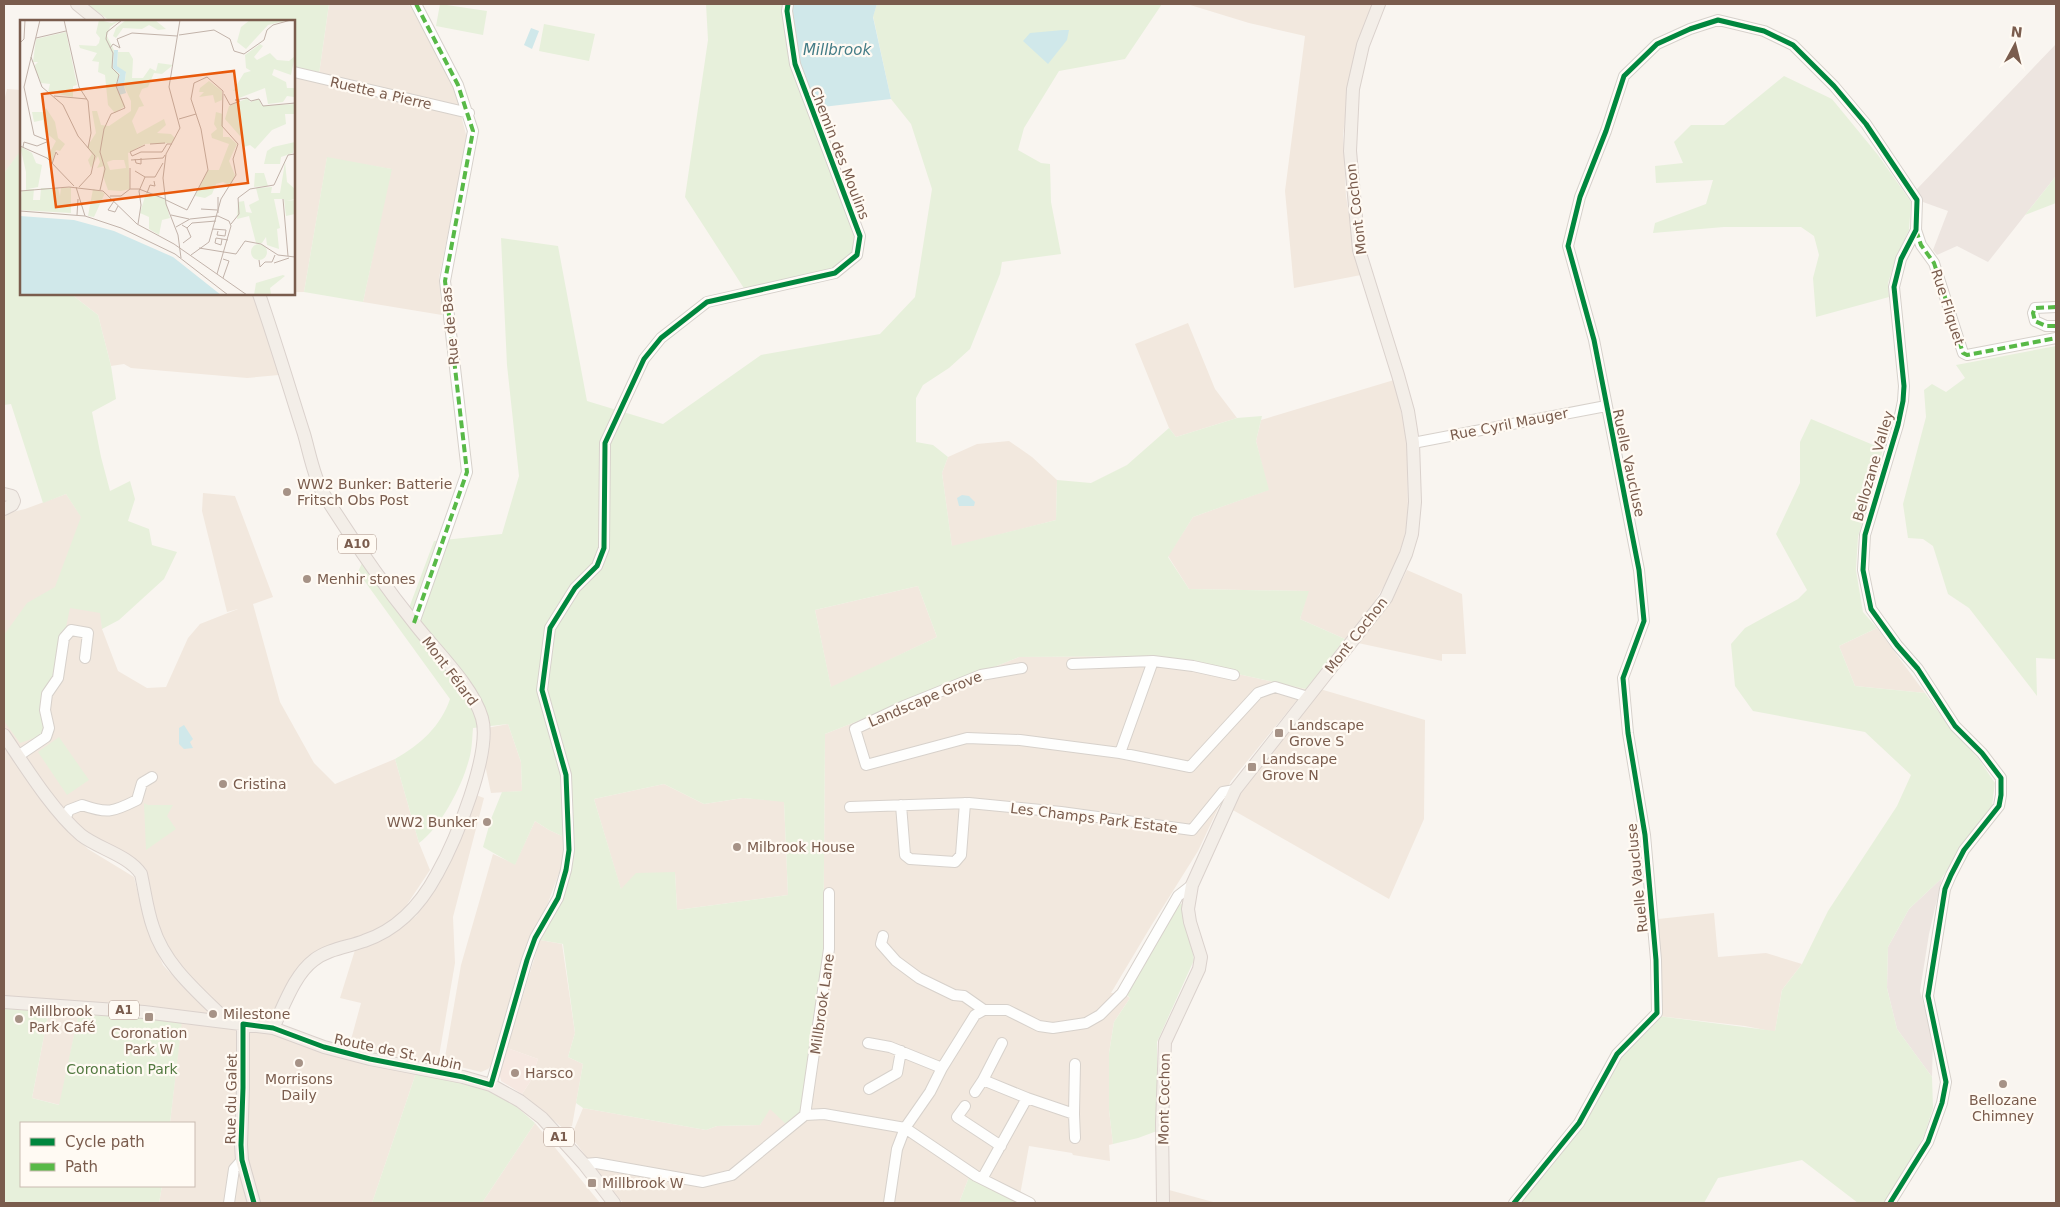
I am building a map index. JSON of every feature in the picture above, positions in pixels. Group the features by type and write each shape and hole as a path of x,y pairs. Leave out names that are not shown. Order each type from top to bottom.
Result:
{"main road":[{"path":"77,4 97,20"},
{"name":"Mont Cochon","path":"1163,1203 1162,1123 1165,1042 1199,969 1202,957 1190,922 1188,909 1192,885 1235,790 1386,598 1396,579 1412,534 1415,502 1413,443 1408,411 1359,250 1350,151 1353,89 1363,44 1379,4"},
{"name":"Mont Félard","path":"259,295 322,491 363,553 414,623 456,673 475,701 483,719 483,739 473,791 438,873 418,904 400,921 383,933 366,941 321,955 312,961 301,974 273,1028"},
{"path":"4,494 12,496 14,501 12,505 4,509"},
{"path":"4,735 65,819 90,842 136,867 141,874 153,928 162,948 186,980 227,1021"},
{"name":"Route de St. Aubin","path":"4,1002 134,1011 273,1028 333,1050 399,1066 463,1077 490,1085 520,1100 542,1118 584,1164 614,1203"},
{"name":"Rue du Galet","path":"243,1024 244,1088 241,1145 242,1160 254,1203"}],"street":[{"name":"Rue de Bas","path":"414,623 467,472 445,281 473,131 469,113 458,85 416,4"},
{"name":"Chemin des Moulins","path":"490,1085 527,960 535,938 558,898 566,870 569,850 566,775 542,690 550,628 575,588 597,566 604,548 605,443 644,359 661,338 708,302 835,274 857,255 860,236 795,64 787,11 788,4"},
{"name":"Ruelle Vaucluse","path":"1514,1203 1579,1123 1617,1054 1657,1013 1656,960 1645,835 1628,733 1623,678 1644,621 1639,570 1594,340 1568,246 1580,197 1606,131 1624,76 1657,44 1690,29 1718,20 1764,31 1793,45 1834,86 1866,124 1898,168 1917,200"},
{"name":"Ruette a Pierre","path":"295,72 469,113"},
{"name":"Bellozane Valley","path":"1890,1203 1910,1174 1928,1142 1942,1103 1946,1082 1928,996 1946,889 1950,875 1964,850 1999,806 2001,795 2001,778 1982,753 1955,726 1918,669 1897,645 1871,609 1863,570 1865,535 1898,425 1903,401 1903,378 1894,286 1901,259 1916,230 1917,200"},
{"name":"Rue Fliquet","path":"1916,230 1921,245 1934,264 1964,354 2056,338"},
{"path":"2056,307 2035,308 2033,313 2035,321 2046,326 2056,326"},
{"name":"Rue Cyril Mauger","path":"1413,443 1606,406"},
{"path":"18,756 46,737 50,728 45,710 47,694 58,678 64,638 71,630 88,633 85,658"},
{"path":"1072,664 1153,662 1193,666 1234,675"},
{"path":"1120,753 1153,662"},
{"name":"Landscape Grove","path":"1022,668 981,674 855,729 866,765 967,738 1020,740 1120,753 1190,768 1258,693 1275,688 1308,697"},
{"path":"65,819 69,810 82,804 102,811 119,809 137,800 142,783 152,777"},
{"name":"Les Champs Park Estate","path":"850,807 965,803 1061,812 1192,830 1223,792 1235,790"},
{"path":"902,805 905,855 910,859 955,862 961,856 965,803"},
{"path":"889,1203 897,1149 905,1128 930,1092 942,1068 975,1015 984,1010 1007,1010 1039,1026 1053,1028 1086,1023 1100,1016 1122,993 1178,896 1192,885"},
{"name":"Millbrook Lane","path":"805,1115 829,949 829,893"},
{"path":"883,936 880,944 896,961 919,978 954,995 964,996 984,1010"},
{"path":"868,1043 901,1050 942,1068"},
{"path":"975,1092 1002,1043"},
{"path":"869,1089 897,1073 901,1050"},
{"path":"1075,1064 1075,1138"},
{"path":"983,1080 1026,1098 1074,1114"},
{"path":"982,1179 1026,1098"},
{"path":"965,1106 957,1117 1001,1146"},
{"path":"584,1164 596,1163 703,1182 732,1175 805,1115 824,1114 905,1128 982,1179 1030,1203"},
{"path":"229,1203 234,1169 242,1160"}],"shaded area":[{"path":"329,4 409,4 450,79 463,109 319,74"},
{"path":"1187,4 1374,4 1349,86 1343,135 1346,196 1355,252 1361,275 1294,288 1285,191 1305,36 1249,23"},
{"path":"2056,44 2056,176 1988,262 1957,246 1937,255 1933,250 1948,211 1923,202 1916,190"},
{"path":"295,75 461,115 467,138 439,278 442,315 363,302 391,169 327,158 304,292 295,292"},
{"path":"7,89 20,90 20,152 4,173 4,101"},
{"path":"72,295 253,295 279,375 247,378 131,368 124,364 111,366 98,315"},
{"path":"1188,323 1215,389 1237,418 1176,437 1169,428 1135,344"},
{"path":"1394,380 1407,438 1408,518 1404,538 1393,571 1369,611 1345,639 1300,619 1308,591 1189,589 1168,556 1193,517 1268,490 1256,441 1261,420"},
{"path":"1009,441 1032,457 1057,480 1056,520 952,547 942,473 948,457 977,444"},
{"path":"203,493 235,496 273,597 253,604 280,702 314,763 335,784 395,759 419,843 430,870 404,909 390,923 367,936 300,966 273,1013 265,1017 226,1014 192,978 169,951 160,935 146,869 89,837 59,807 4,726 4,514 25,509 66,494 97,540 102,629 118,671 147,688 166,687 188,638 200,624 238,609 227,612 202,511"},
{"path":"1407,570 1462,594 1466,654 1442,654 1442,661 1358,643 1394,596"},
{"path":"918,586 937,637 831,688 815,610"},
{"path":"1877,628 1925,693 1855,686 1839,646"},
{"path":"1155,656 1306,689 1231,781 1198,851 1111,993 1122,993 1130,998 1114,1022 1109,1053 1109,1110 1113,1144 1109,1145 1110,1161 1029,1146 1020,1195 969,1177 959,1203 623,1203 571,1137 583,1108 706,1130 717,1126 760,1125 823,988 825,734 1019,657"},
{"path":"1320,689 1425,720 1424,819 1389,899 1231,809 1243,786"},
{"path":"508,724 521,762 522,791 491,793 484,760 487,728"},
{"path":"4,740 64,825 88,849 134,877 141,906 163,965 184,988 213,1012 213,1015 4,998"},
{"path":"664,784 704,804 743,798 784,801 788,895 677,910 675,872 621,890 594,799"},
{"path":"476,795 484,798 453,917 455,963 438,1062 433,1064 396,1058 349,1047 361,1003 340,998 355,950 391,934 416,916 428,899"},
{"path":"535,821 564,837 563,862 544,914 538,921 519,966 493,1063 488,1069 481,1072 444,1063 461,965 493,854 515,864"},
{"path":"1942,878 1929,934 1920,991 1933,1039 1932,1077 1897,1029 1887,988 1888,947 1909,909"},
{"path":"1714,913 1718,957 1766,953 1802,964 1782,990 1775,1032 1745,1026 1658,1016 1660,957 1658,919"},
{"path":"540,940 562,944 575,1033 568,1057 583,1064 572,1126 564,1129 522,1094 530,1082 538,1059 507,1048"},
{"path":"49,1010 79,1012 60,1105 32,1098"},
{"path":"182,1016 273,1028 416,1073 372,1203 159,1203 162,1187 195,1187 195,1122 170,1122"},
{"path":"507,1048 538,1059 530,1082 522,1094 501,1081 499,1071"},
{"path":"535,1123 600,1203 482,1203"},
{"path":"1169,1190 1217,1203 1169,1203"}],"green space":[{"path":"87,4 329,4 319,74 295,68 295,20 109,20"},
{"path":"440,4 487,11 483,35 436,26"},
{"path":"706,4 788,4 795,64 860,236 857,255 835,273 747,293 685,197 708,40"},
{"path":"877,4 1162,4 1125,59 1059,71 1024,128 1018,150 1041,163 1050,164 1051,202 1061,254 1002,262 1000,274 970,349 949,368 923,385 916,398 916,442 933,445 948,457 942,473 952,546 1056,520 1057,480 1091,483 1127,465 1169,428 1176,437 1237,418 1262,416 1256,441 1269,490 1193,517 1168,557 1189,589 1309,591 1300,619 1345,639 1306,689 1155,656 1019,657 825,734 823,988 803,1111 787,1125 770,1109 760,1125 717,1126 706,1130 583,1108 576,1103 583,1064 568,1057 575,1033 563,944 540,940 564,887 573,857 564,837 535,821 515,865 483,847 491,819 502,792 522,791 521,762 508,724 473,728 470,755 460,784 442,818 435,828 419,843 395,759 413,748 428,734 441,718 450,699 358,572 362,563 409,608 434,541 502,534 519,476 507,365 501,238 558,246 587,401 663,424 761,355 880,334 915,297 932,189 911,124 891,99 873,16","holes":["918,586 937,637 831,687 815,610","664,784 704,804 743,798 784,802 788,895 677,910 675,872 636,873 621,889 594,799"]},
{"path":"544,24 595,34 589,61 539,51"},
{"path":"1784,76 1832,99 1878,155 1911,202 1909,230 1897,255 1888,283 1889,297 1816,317 1813,278 1819,255 1814,236 1801,227 1724,227 1653,233 1655,223 1706,204 1713,180 1656,183 1655,166 1683,163 1674,142 1691,125 1724,125"},
{"path":"20,151 20,295 72,295 98,315 111,366 116,399 92,412 110,491 130,481 135,499 128,521 149,529 152,545 177,552 164,579 119,620 102,629 100,613 70,608 43,735 20,743 4,721 4,635 27,603 55,587 81,517 66,494 43,503 11,404 4,405 4,173"},
{"path":"327,157 392,169 363,302 304,292"},
{"path":"2056,176 2056,203 2025,215"},
{"path":"2056,346 2056,659 2036,658 2037,696 1969,608 1948,594 1933,546 1923,539 1908,538 1903,504 1926,417 1924,390 1932,384 1946,392 1965,378 1956,365"},
{"path":"1811,419 1883,449 1858,537 1856,570 1863,612 1877,628 1839,646 1855,686 1925,693 1951,729 1978,758 1995,783 1992,806 1963,844 1942,878 1909,909 1888,947 1887,988 1897,1029 1932,1077 1933,1108 1925,1133 1905,1174 1885,1203 1858,1203 1802,1160 1718,1178 1704,1203 1517,1203 1620,1057 1658,1016 1775,1031 1782,990 1802,964 1828,911 1897,806 1911,775 1865,732 1753,711 1735,686 1731,644 1745,628 1798,599 1807,590 1776,534 1800,483 1800,442"},
{"path":"59,737 89,780 67,795 38,752"},
{"path":"144,803 148,805 173,805 167,816 176,829 146,850"},
{"path":"1183,903 1183,921 1190,938 1194,960 1157,1042 1157,1131 1113,1144 1109,1110 1109,1053 1114,1022 1130,998 1125,993 1177,906"},
{"name":"Coronation Park","path":"4,1006 49,1010 32,1098 59,1105 79,1012 182,1021 170,1122 20,1122 20,1187 162,1187 159,1203 4,1203"},
{"path":"416,1073 475,1085 508,1099 535,1123 482,1203 372,1203"},
{"path":"969,1177 1025,1203 959,1203"}],"water":[{"name":"Millbrook","path":"788,4 877,4 873,17 891,99 814,108 794,58"},
{"path":"531,28 539,31 532,49 524,45"},
{"path":"1069,30 1067,40 1048,64 1023,41 1030,33"},
{"path":"962,495 969,496 975,502 974,506 959,506 957,498"},
{"path":"184,725 193,739 190,742 193,748 184,749 179,744 179,728"}],"marked path":[{"path":"414,623 467,472 445,281 473,131 458,85 416,4"},
{"path":"1916,230 1921,245 1934,263 1963,353 1967,355 2056,338"},
{"path":"2056,307 2035,308 2033,313 2035,321 2046,326 2056,326"}],"cycle path":[{"path":"254,1203 242,1160 241,1145 243,1024 273,1028 324,1047 370,1059 463,1077 491,1085 527,960 535,938 558,898 566,870 569,850 566,775 542,690 550,628 575,588 597,566 604,548 605,443 644,359 661,338 707,302 835,273 857,255 860,236 795,64 787,11 788,4"},
{"path":"1514,1203 1579,1123 1617,1054 1657,1013 1656,960 1645,835 1628,733 1623,678 1644,621 1639,570 1594,340 1568,246 1580,197 1606,131 1624,76 1657,44 1690,29 1718,20 1764,31 1793,45 1834,86 1866,124 1917,200 1916,230 1901,259 1894,287 1904,386 1903,401 1898,425 1865,535 1863,570 1871,609 1897,645 1918,669 1955,726 1982,753 2001,778 2001,795 1999,806 1964,850 1945,889 1928,996 1946,1082 1942,1103 1928,1142 1890,1203"}],"place":[{"name":"WW2 Bunker: Batterie Fritsch Obs Post","path":"287,492"},
{"name":"Menhir stones","path":"307,579"},
{"name":"Landscape Grove S","path":"1279,733"},
{"name":"Landscape Grove N","path":"1252,767"},
{"name":"Cristina","path":"223,784"},
{"name":"WW2 Bunker","path":"487,822"},
{"name":"Milbrook House","path":"737,847"},
{"name":"Milestone","path":"213,1014"},
{"name":"Coronation Park W","path":"149,1017"},
{"name":"Millbrook Park Café","path":"19,1019"},
{"name":"Morrisons Daily","path":"299,1063"},
{"name":"Harsco","path":"515,1073"},
{"name":"Bellozane Chimney","path":"2003,1084"},
{"name":"Millbrook W","path":"592,1183"}]}
